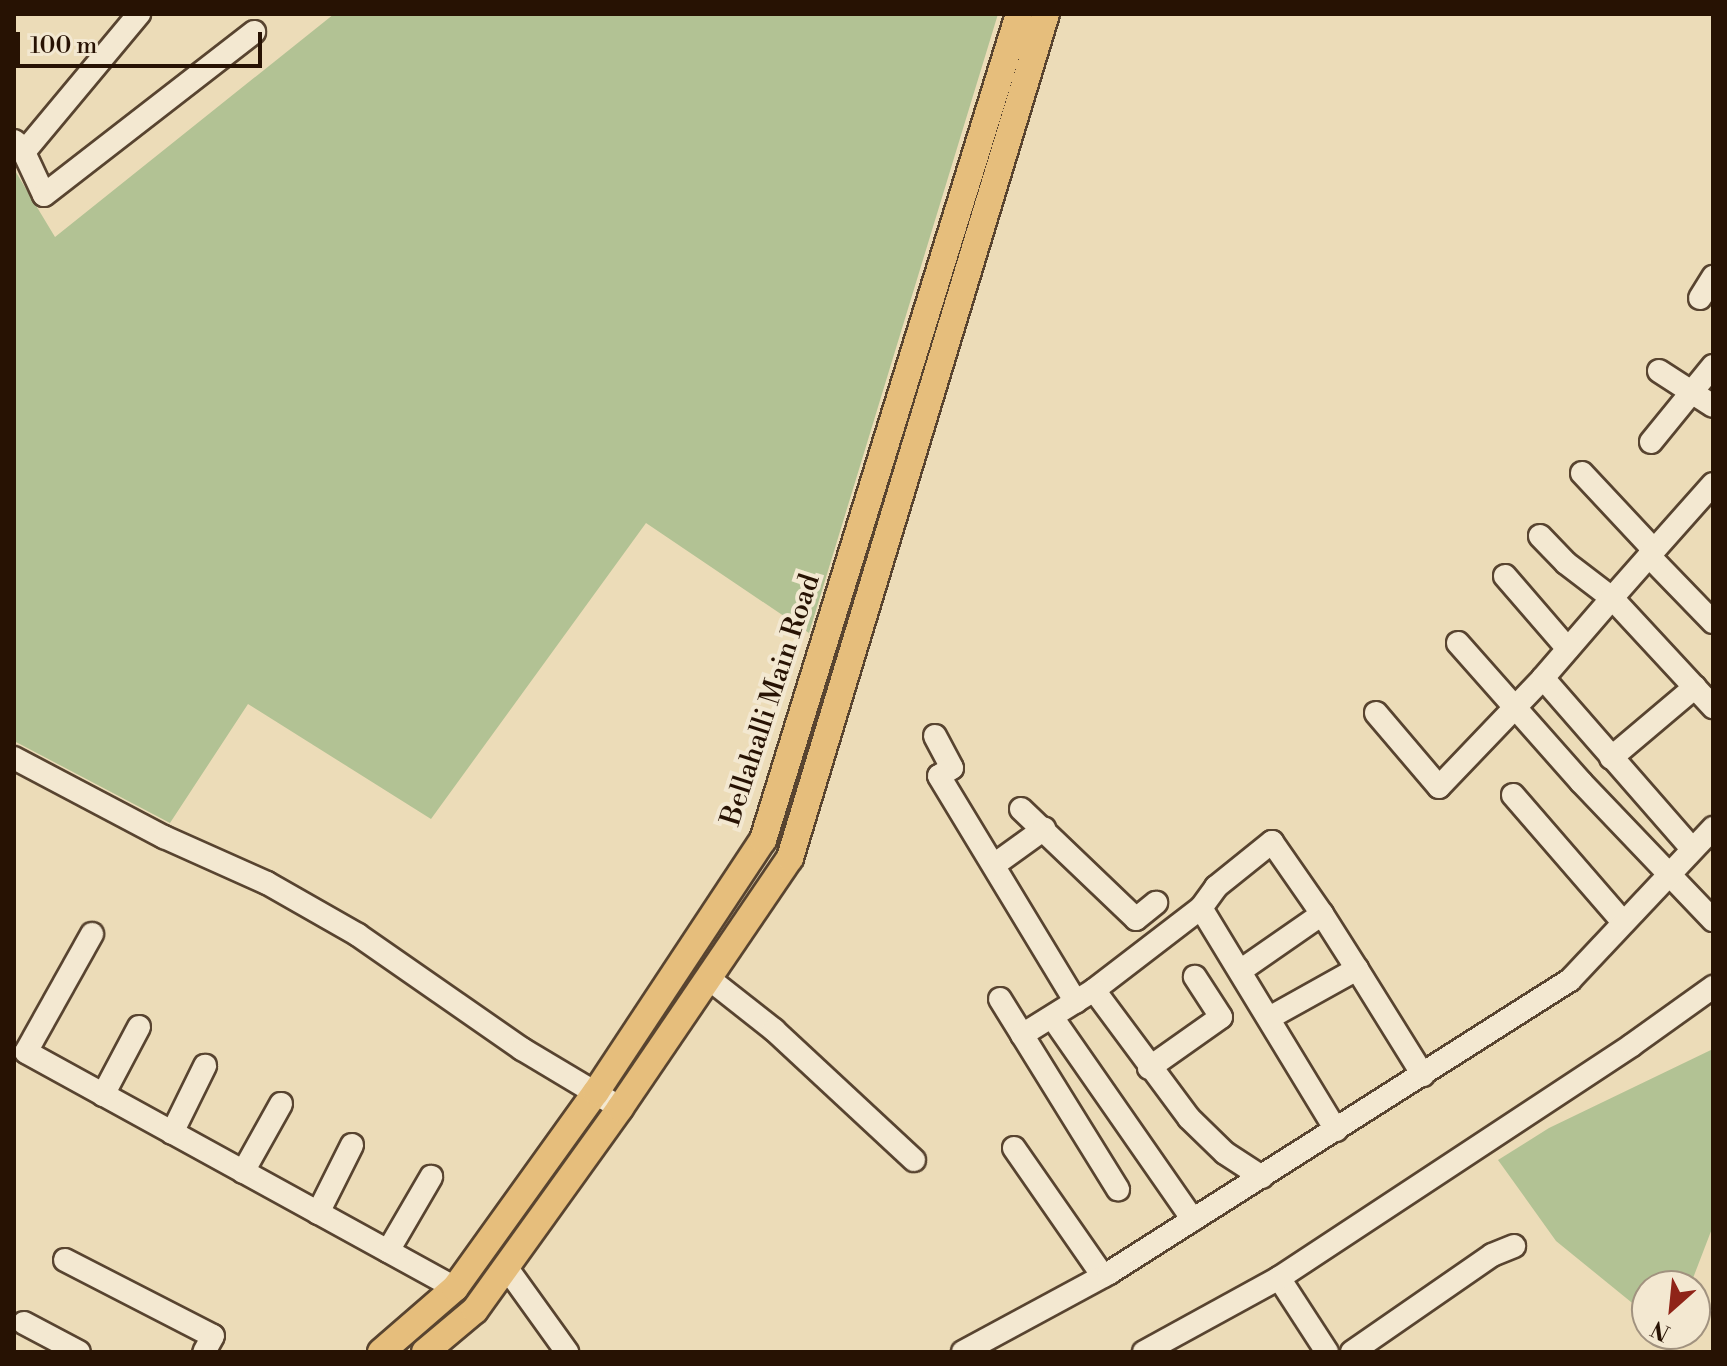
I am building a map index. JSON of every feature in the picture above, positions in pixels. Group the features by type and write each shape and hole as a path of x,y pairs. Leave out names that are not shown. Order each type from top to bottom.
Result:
{"main road":[{"name":"Bellahalli Main Road","path":"381,1352 455,1288 596,1092 763,840 1019,14"},
{"path":"425,1352 475,1310 620,1108 790,858 1046,14"}],"street":[{"path":"139,14 19,147 44,195 254,32"},
{"path":"1700,298 1713,277"},
{"path":"1651,442 1713,366"},
{"path":"1659,371 1713,406"},
{"path":"1582,473 1713,622"},
{"path":"1376,713 1439,787 1517,709 1713,484"},
{"path":"1540,536 1566,563 1612,598 1713,707"},
{"path":"1505,576 1568,649"},
{"path":"1458,643 1713,920"},
{"path":"1543,678 1692,849"},
{"path":"1611,758 1695,687"},
{"path":"935,736 956,775 939,776 994,865 1085,996 1189,1118 1225,1153 1262,1177"},
{"path":"14,758 164,837 267,883 358,935 522,1049 620,1108"},
{"path":"1513,795 1623,922"},
{"path":"1021,809 1136,919 1156,903"},
{"path":"963,1352 1103,1276 1570,980 1713,828"},
{"path":"994,865 1044,829"},
{"path":"1022,1035 1126,969 1201,908 1216,887 1272,842 1322,914 1423,1075"},
{"path":"1201,908 1336,1130"},
{"path":"1240,971 1322,914"},
{"path":"92,934 26,1052 455,1288"},
{"path":"1269,1018 1357,969"},
{"path":"1149,1068 1221,1017 1195,977"},
{"path":"708,978 774,1030 914,1160"},
{"path":"1144,1352 1279,1278 1632,1045 1713,987"},
{"path":"1000,999 1118,1189"},
{"path":"1052,1017 1193,1220"},
{"path":"103,1095 139,1027"},
{"path":"172,1133 205,1066"},
{"path":"243,1172 281,1104"},
{"path":"318,1213 352,1145"},
{"path":"1014,1148 1103,1276"},
{"path":"388,1251 431,1177"},
{"path":"1352,1352 1492,1255 1514,1246"},
{"path":"65,1260 213,1336 204,1352"},
{"path":"506,1267 567,1352"},
{"path":"1279,1278 1327,1352"},
{"path":"24,1323 79,1352"}],"green space":[{"path":"334,14 998,14 809,633 646,523 431,819 248,704 170,823 14,741 14,169 55,237"},
{"path":"1713,1049 1713,1226 1696,1270 1631,1270 1631,1302 1556,1241 1498,1160 1549,1128"}]}
